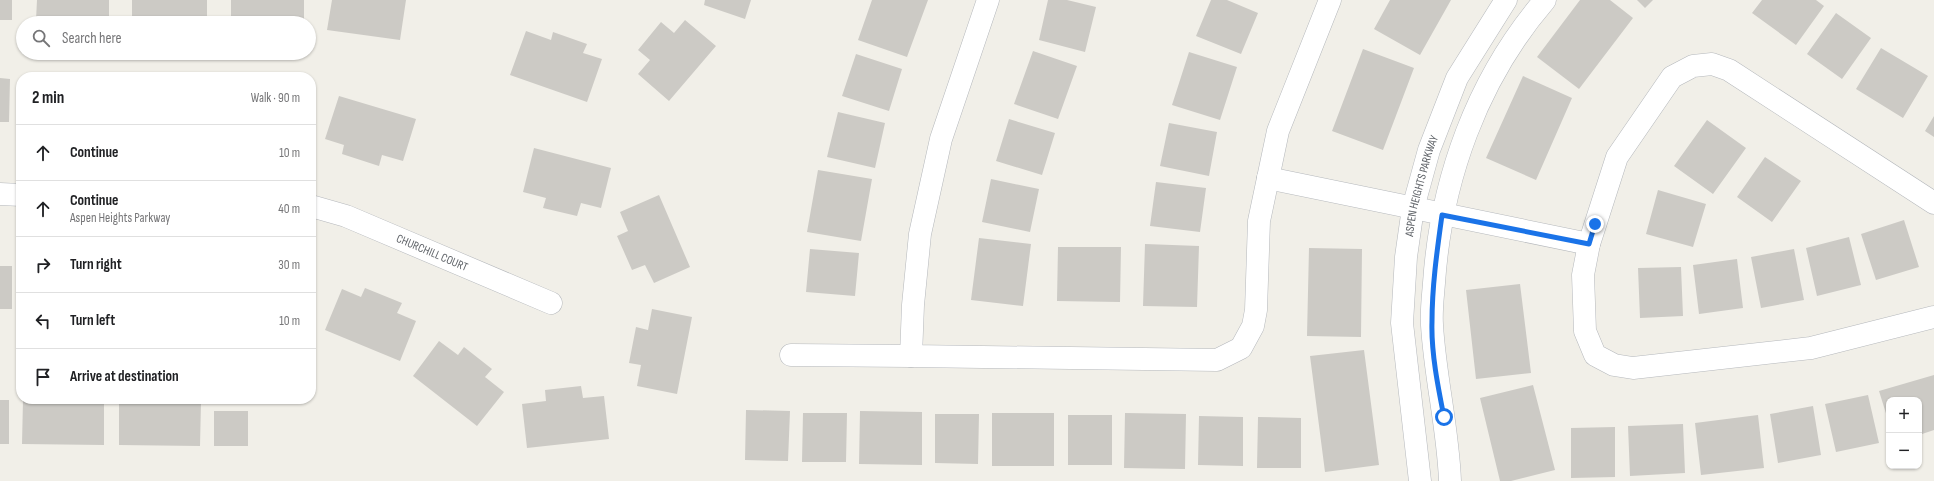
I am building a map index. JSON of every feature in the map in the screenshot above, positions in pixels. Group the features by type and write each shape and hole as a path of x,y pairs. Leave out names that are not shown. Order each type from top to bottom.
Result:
{"street":[{"path":"911,356 913,305 920,234 941,139 988,0"},
{"path":"791,356 1217,360 1240,348 1253,326 1256,310 1259,221 1278,131 1330,0"},
{"name":"ASPEN HEIGHTS PARKWAY","path":"1420,481 1402,323 1406,257 1413,208 1429,150 1456,78 1506,0"},
{"path":"1450,481 1449,447 1438,384 1432,324 1436,261 1442,215 1456,158 1486,89 1527,21 1545,0"},
{"path":"1934,203 1729,70 1712,64 1693,66 1672,77 1617,157 1589,244 1583,275 1585,331 1595,356 1614,366 1634,368 1811,348 1934,318"},
{"path":"1268,178 1589,244"},
{"path":"0,194 16,195"},
{"name":"CHURCHILL COURT","path":"316,207 346,216 551,303"},
{"path":"1413,422 1444,417"}],"building":[{"path":"0,0 12,0 12,20 0,20"},
{"path":"37,0 109,0 109,16 36,16"},
{"path":"132,0 207,0 207,16 132,16"},
{"path":"231,0 304,0 304,16 231,16"},
{"path":"332,0 406,0 400,40 327,30"},
{"path":"705,0 751,0 745,19 704,5"},
{"path":"872,0 928,0 907,57 858,40"},
{"path":"1048,0 1067,0 1096,7 1085,52 1039,40"},
{"path":"1211,0 1227,0 1258,13 1241,54 1196,36"},
{"path":"1390,0 1451,0 1420,55 1374,29"},
{"path":"1580,0 1610,0 1633,18 1579,89 1537,57"},
{"path":"1637,0 1653,0 1645,8"},
{"path":"1762,0 1816,0 1824,6 1796,45 1752,13"},
{"path":"1836,13 1871,38 1842,79 1807,54"},
{"path":"685,20 716,46 669,101 638,74 650,60 638,50 661,22 674,33"},
{"path":"526,31 551,40 553,32 587,44 583,53 602,59 587,102 510,75"},
{"path":"1881,48 1928,76 1903,118 1856,89"},
{"path":"1363,49 1414,68 1383,150 1332,131"},
{"path":"1033,51 1077,66 1058,119 1014,104"},
{"path":"1189,52 1237,67 1220,120 1172,105"},
{"path":"856,54 902,69 889,111 842,96"},
{"path":"1523,76 1572,98 1536,180 1486,158"},
{"path":"0,78 10,79 9,122 0,122"},
{"path":"339,96 416,119 403,161 382,155 379,166 342,154 344,145 325,139"},
{"path":"838,112 885,123 875,168 827,157"},
{"path":"1934,116 1934,137 1925,131"},
{"path":"1009,119 1055,133 1042,175 996,161"},
{"path":"1707,120 1746,148 1713,194 1674,166"},
{"path":"1169,123 1217,132 1209,176 1160,166"},
{"path":"534,148 611,168 601,208 581,203 577,216 543,208 546,198 523,192"},
{"path":"1765,157 1801,181 1772,222 1737,197"},
{"path":"818,170 872,179 861,241 807,232"},
{"path":"991,179 1039,189 1030,232 982,222"},
{"path":"1156,182 1206,188 1200,232 1150,226"},
{"path":"1658,190 1706,204 1693,247 1646,234"},
{"path":"659,195 690,267 654,283 645,265 632,270 617,236 628,231 620,212"},
{"path":"1904,220 1919,267 1876,280 1861,234"},
{"path":"1849,237 1861,285 1817,296 1806,248"},
{"path":"979,238 1031,244 1023,306 971,300"},
{"path":"1145,244 1199,246 1197,307 1143,306"},
{"path":"1058,247 1121,247 1120,302 1057,301"},
{"path":"1309,248 1362,249 1361,337 1307,336"},
{"path":"810,249 859,253 855,296 806,292"},
{"path":"1794,249 1804,300 1761,308 1751,257"},
{"path":"1737,259 1743,308 1699,314 1693,265"},
{"path":"0,266 12,266 12,309 0,309"},
{"path":"1681,267 1683,316 1640,318 1638,268"},
{"path":"1520,284 1531,373 1476,379 1466,290"},
{"path":"365,288 402,303 397,313 416,321 400,361 325,330 342,289 361,297"},
{"path":"652,309 692,317 677,394 637,386 641,365 629,363 636,327 648,330"},
{"path":"439,341 458,355 464,347 492,369 485,377 504,392 477,426 413,376"},
{"path":"1364,350 1379,465 1325,472 1310,356"},
{"path":"1934,375 1934,430 1922,434 1922,397 1886,397 1886,413 1879,391"},
{"path":"1533,385 1555,470 1511,481 1500,481 1480,398"},
{"path":"581,386 583,398 604,396 609,439 527,448 522,404 546,401 545,390"},
{"path":"1868,395 1879,443 1836,452 1825,404"},
{"path":"0,400 9,400 9,444 0,444"},
{"path":"23,404 104,404 104,445 22,444"},
{"path":"119,404 201,404 200,446 119,445"},
{"path":"1813,406 1821,455 1778,463 1770,414"},
{"path":"746,410 790,411 788,461 745,460"},
{"path":"214,411 248,411 248,446 214,446"},
{"path":"860,411 922,412 922,465 859,464"},
{"path":"803,413 847,413 846,462 802,462"},
{"path":"992,413 1054,413 1054,466 992,466"},
{"path":"1125,413 1186,414 1185,469 1124,468"},
{"path":"935,414 979,414 978,464 935,463"},
{"path":"1068,415 1112,415 1112,465 1068,465"},
{"path":"1758,415 1764,468 1701,475 1695,423"},
{"path":"1199,416 1243,417 1243,466 1198,465"},
{"path":"1258,417 1301,418 1301,468 1257,468"},
{"path":"1683,424 1685,473 1630,476 1628,426"},
{"path":"1615,427 1615,477 1571,478 1571,428"}],"route":[{"path":"1444,417 1438,384 1432,324 1436,261 1442,215 1589,244 1595,224"}]}
